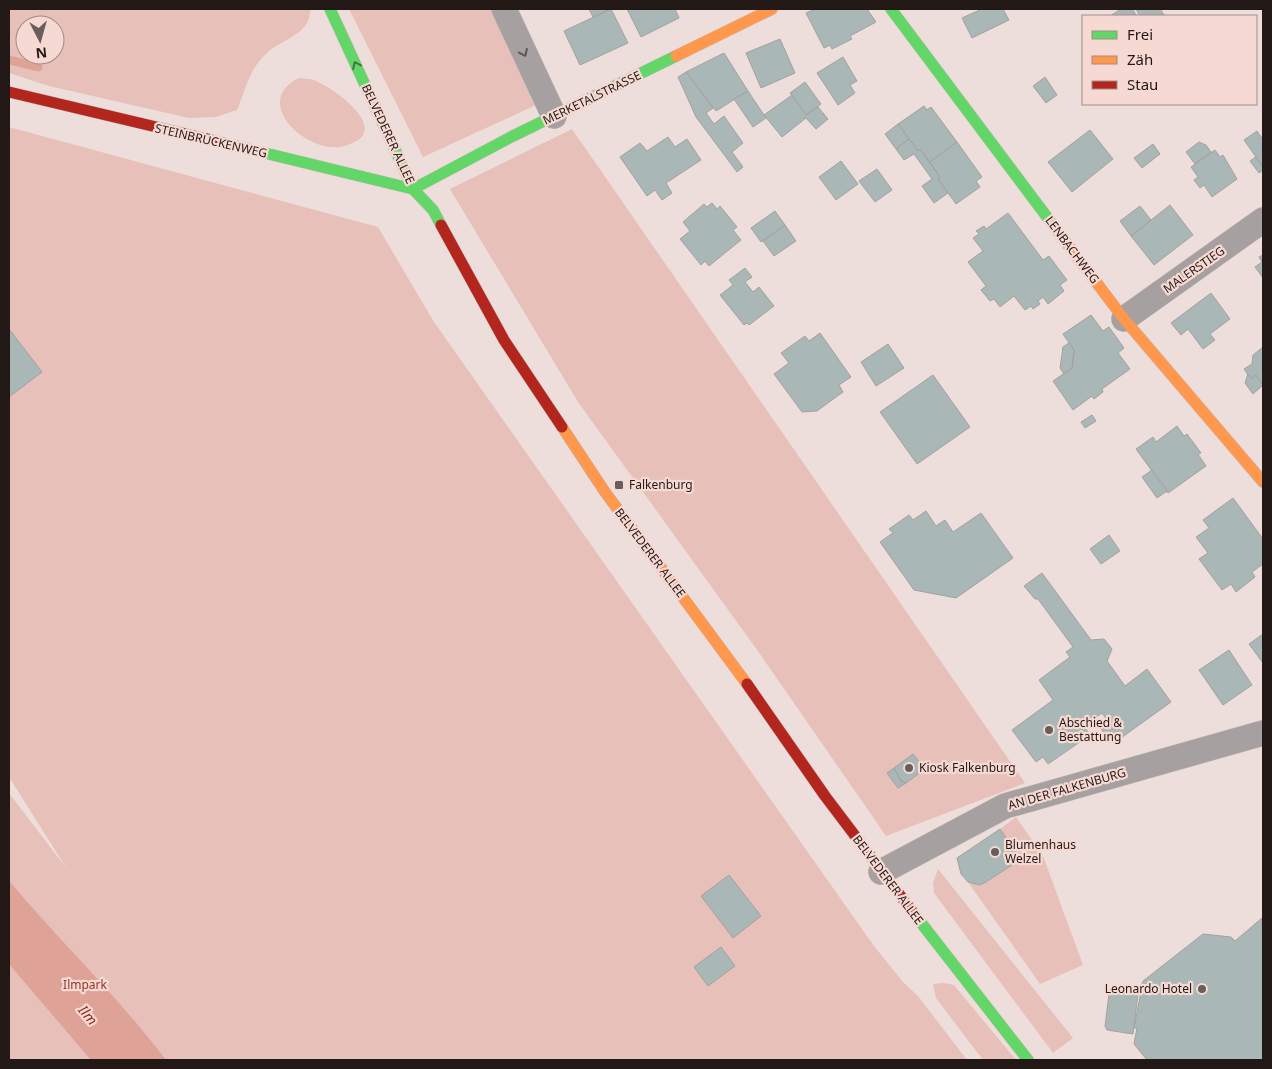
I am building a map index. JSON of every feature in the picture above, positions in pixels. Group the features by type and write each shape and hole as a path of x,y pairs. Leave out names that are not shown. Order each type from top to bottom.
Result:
{"street":[{"name":"BELVEDERER ALLEE","path":"330,9 413,189 433,210 504,340 605,492 739,672 825,796 881,872 1028,1060"},
{"path":"504,9 554,116"},
{"name":"MERKETALSTRASSE","path":"413,189 554,116 772,9"},
{"name":"LENBACHWEG","path":"891,9 1124,319 1263,482"},
{"name":"STEINBRÜCKENWEG","path":"9,92 413,189"},
{"name":"MALERSTIEG","path":"1124,319 1263,220"},
{"name":"AN DER FALKENBURG","path":"881,872 1006,806 1263,733"}],"green space":[{"path":"9,9 310,9 306,24 301,30 273,48 261,59 249,80 237,110 216,117 189,118 49,86 9,73"},
{"path":"349,9 490,9 536,105 423,157"},
{"path":"299,78 312,79 321,83 338,94 355,109 364,126 362,137 350,144 335,147 320,145 304,138 292,127 283,115 280,101 285,89"},
{"name":"Ilmpark","path":"9,127 378,227 434,322 874,946 903,982 918,996 967,1060 9,1060 9,793 67,869 9,777"},
{"path":"572,129 1025,783 886,836 760,654 578,402 450,189"},
{"path":"1016,817 1043,856 1083,965 1040,984 968,882 980,885 1020,859 1000,829"},
{"path":"938,869 1073,1038 1053,1053 934,893 933,883"},
{"path":"944,983 954,985 1016,1060 983,1060 936,998 933,984"}],"water":[{"name":"Ilm","path":"9,881 109,991 166,1060 91,1060 9,964"}],"building":[{"path":"589,9 611,9 593,17"},
{"path":"611,9 628,43 580,65 564,31"},
{"path":"627,9 675,9 679,18 641,37"},
{"path":"815,9 867,9 876,22 850,36 852,39 832,49 830,45 824,48 806,13"},
{"path":"982,9 1003,9 1009,20 972,38 962,18"},
{"path":"1121,9 1132,9 1136,15 1112,15"},
{"path":"1136,9 1160,9 1164,15 1139,15"},
{"path":"780,39 795,73 761,88 746,53"},
{"path":"724,53 748,91 716,111 686,72"},
{"path":"843,57 857,81 850,85 855,93 838,105 817,73"},
{"path":"686,72 713,108 706,113 714,124 724,116 743,143 732,152 743,167 737,172 696,117 678,77"},
{"path":"1045,77 1057,95 1046,103 1033,86"},
{"path":"805,82 821,104 806,115 790,93"},
{"path":"748,91 766,118 753,127 734,99"},
{"path":"792,95 806,115 818,107 828,119 816,129 806,118 782,137 764,115"},
{"path":"924,106 927,110 931,107 957,142 930,162 920,149 918,151 898,124"},
{"path":"898,124 909,139 896,149 885,134"},
{"path":"1090,130 1113,159 1072,192 1048,162"},
{"path":"1257,131 1263,140 1263,167 1244,140"},
{"path":"668,137 675,147 687,139 701,160 666,183 672,193 662,200 655,190 647,196 620,157 640,143 647,151"},
{"path":"909,139 918,151 920,149 940,177 938,179 948,193 934,203 922,186 932,179 914,154 904,160 896,149"},
{"path":"957,142 982,177 976,181 980,187 956,204 938,179 940,177 930,162"},
{"path":"1199,142 1206,145 1211,152 1195,164 1186,152"},
{"path":"1153,144 1160,154 1142,168 1134,158"},
{"path":"1215,150 1220,157 1223,155 1237,179 1212,197 1204,185 1200,188 1194,180 1198,177 1191,167"},
{"path":"1256,157 1263,167 1263,170 1259,173 1250,161"},
{"path":"841,161 858,184 836,200 819,177"},
{"path":"877,169 892,190 875,202 859,181"},
{"path":"712,203 717,209 720,206 737,227 733,230 741,240 709,266 705,261 701,265 680,239 690,231 683,222 704,204 707,207"},
{"path":"1170,205 1193,235 1154,265 1131,236"},
{"path":"1140,206 1151,220 1131,236 1120,221"},
{"path":"775,211 785,225 761,242 751,228"},
{"path":"1008,213 1043,260 1049,256 1067,280 1060,285 1064,291 1048,304 1043,297 1038,301 1040,304 1033,309 1031,306 1025,310 1014,296 1000,307 994,299 990,301 981,290 986,286 968,262 983,251 973,238 979,234 976,231 984,226 986,229"},
{"path":"785,225 796,241 774,256 763,241"},
{"path":"1263,255 1263,278 1255,267 1262,262 1259,257"},
{"path":"745,268 752,277 745,282 753,292 759,287 774,306 749,325 747,323 744,325 720,295 733,285 729,280"},
{"path":"1211,293 1230,319 1210,334 1215,340 1203,349 1188,329 1181,335 1171,323"},
{"path":"1091,315 1103,331 1109,327 1124,348 1118,353 1130,369 1102,389 1103,392 1094,399 1092,396 1073,410 1053,381 1072,368 1074,350 1063,334"},
{"path":"9,329 42,372 9,397"},
{"path":"820,333 851,377 839,385 843,392 817,411 802,412 774,374 789,363 781,353 805,336 809,341"},
{"path":"1069,343 1074,350 1072,368 1064,374 1060,368 1063,347"},
{"path":"888,344 904,368 876,386 861,362"},
{"path":"1263,347 1263,385 1256,375 1251,379 1244,369 1252,364 1253,355"},
{"path":"1248,374 1251,379 1256,375 1263,385 1253,394 1245,383"},
{"path":"933,375 970,427 917,464 880,412"},
{"path":"1092,415 1096,421 1085,428 1081,422"},
{"path":"1177,426 1184,436 1187,434 1201,453 1198,454 1206,466 1168,493 1136,449 1153,437 1156,442"},
{"path":"1152,470 1167,491 1157,498 1142,477"},
{"path":"1233,498 1263,539 1263,564 1252,572 1255,577 1236,592 1231,584 1222,590 1199,559 1208,553 1196,537 1209,528 1203,520"},
{"path":"926,511 936,526 945,520 953,532 981,513 1013,558 956,598 914,590 880,542 893,533 889,529 909,515 913,520"},
{"path":"1109,535 1120,551 1101,564 1090,549"},
{"path":"1042,573 1091,640 1104,639 1112,649 1107,661 1125,686 1147,669 1171,702 1121,738 1116,732 1108,739 1099,726 1107,720 1102,713 1084,726 1090,735 1048,764 1043,757 1036,762 1012,730 1053,700 1039,680 1070,657 1066,652 1073,647 1038,599 1035,599 1024,586"},
{"path":"1263,634 1263,663 1249,644"},
{"path":"1229,650 1252,685 1223,705 1199,670"},
{"name":"Kiosk Falkenburg","path":"913,754 925,769 906,783 901,781 894,768"},
{"path":"894,768 901,781 906,783 898,788 887,773"},
{"path":"1000,829 1021,859 980,885 968,882 961,874 957,858"},
{"path":"729,875 761,916 733,938 701,896"},
{"name":"Leonardo Hotel","path":"1262,918 1263,1060 1147,1060 1134,1044 1137,1028 1134,1028 1143,981 1203,934 1231,937 1235,941"},
{"path":"721,947 735,966 708,986 694,967"},
{"path":"1113,990 1138,994 1133,1034 1107,1030 1105,1026 1109,994"}],"waterway":[{"path":"9,60 38,67"}],"traffic: fast":[{"path":"330,9 413,189 433,210 441,225"},
{"path":"891,9 1065,241"},
{"path":"413,189 511,137 676,56"},
{"path":"232,145 413,189"},
{"path":"915,915 1028,1060"}],"traffic: slow":[{"path":"676,56 772,9"},
{"path":"1065,241 1124,319 1263,482"},
{"path":"562,427 605,492 747,684"}],"traffic: jam":[{"path":"9,92 232,145"},
{"path":"441,225 504,340 562,427"},
{"path":"747,684 825,796 915,915"}],"place":[{"name":"Falkenburg","path":"619,485"},
{"name":"Abschied & Bestattung","path":"1049,730"},
{"name":"Kiosk Falkenburg","path":"909,768"},
{"name":"Blumenhaus Welzel","path":"995,852"},
{"name":"Leonardo Hotel","path":"1202,989"}]}
